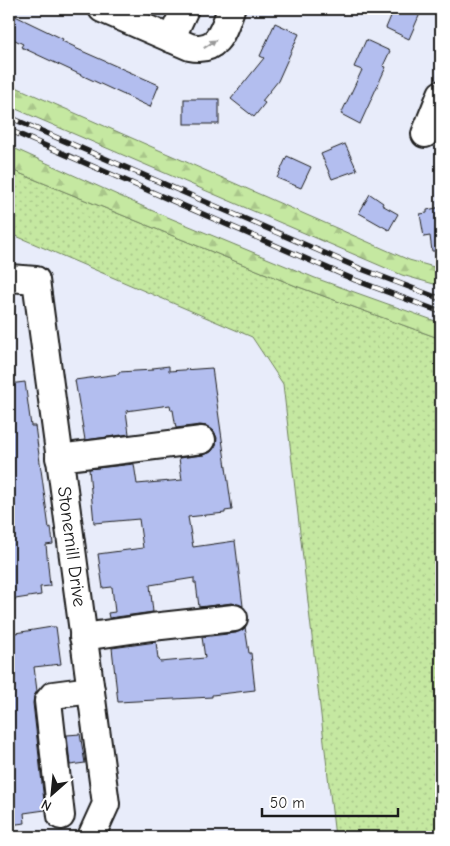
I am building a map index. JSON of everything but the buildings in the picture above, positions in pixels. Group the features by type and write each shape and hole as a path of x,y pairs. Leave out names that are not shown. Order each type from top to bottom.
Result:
{"street":[{"path":"102,9 201,50 209,47 216,41 226,24 231,9"},
{"path":"171,39 185,9"},
{"path":"425,134 441,94"},
{"name":"Stonemill Drive","path":"9,278 36,280 106,804 91,837"},
{"path":"59,458 202,440"},
{"path":"84,637 234,618"},
{"path":"61,816 48,701 53,695 91,690"}],"green space":[{"path":"9,84 409,260 441,269 441,286 402,275 9,106"},
{"path":"9,146 153,211 315,278 441,323 441,339 296,286 9,169"},
{"path":"9,169 296,286 441,339 441,837 335,837 283,384 252,337 9,233"}],"railway":[{"path":"9,117 359,268 441,299"},
{"path":"9,130 355,280 441,312"}]}
